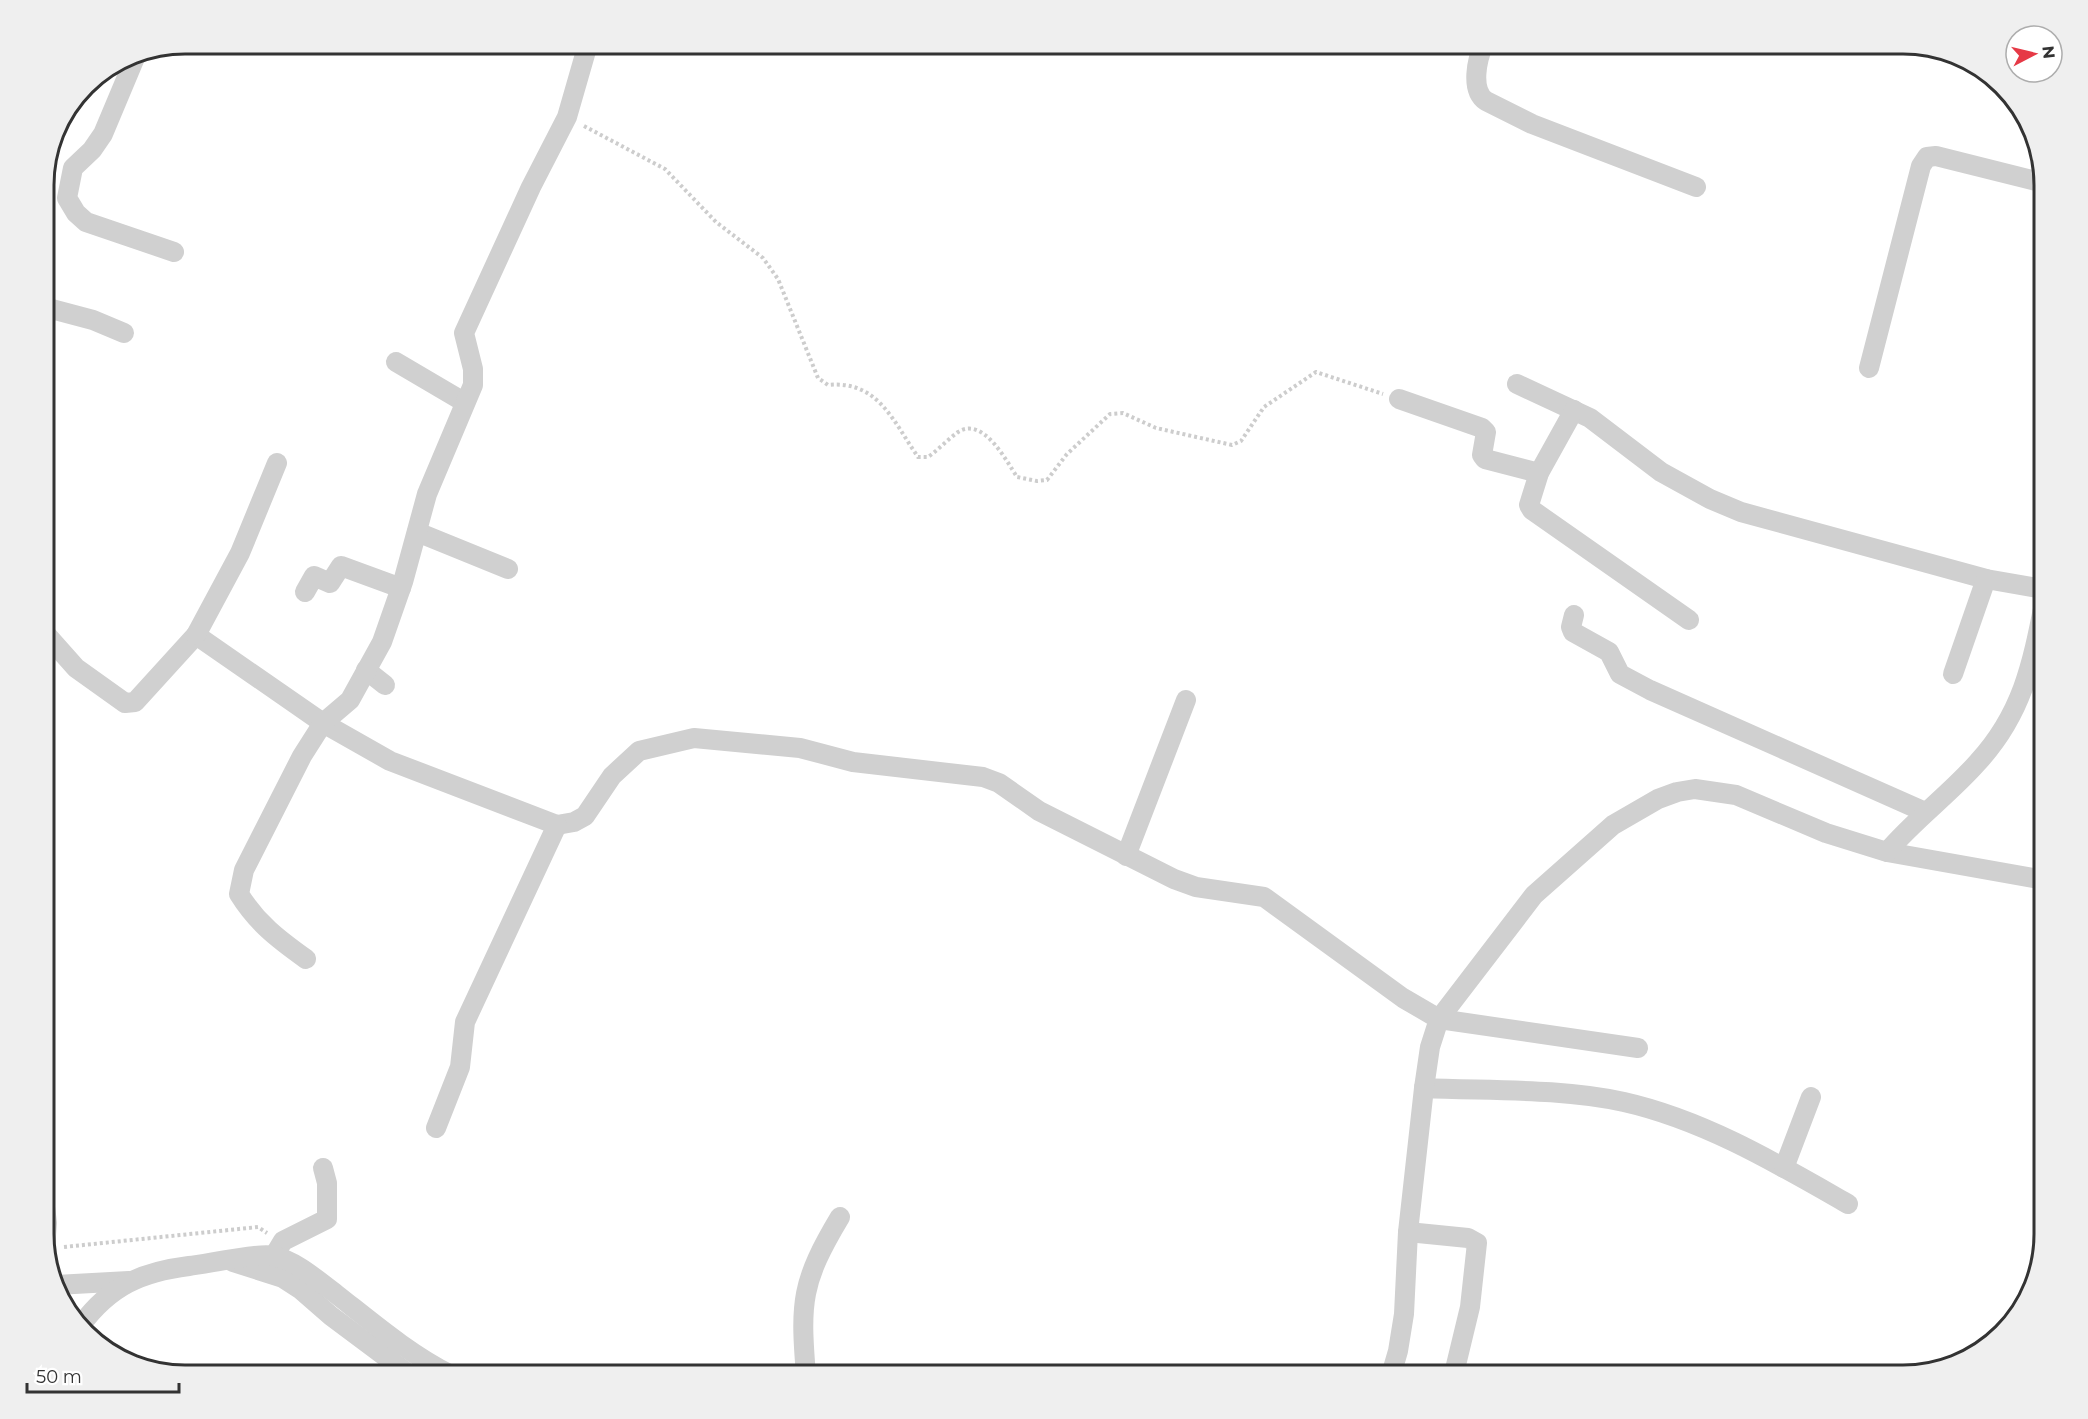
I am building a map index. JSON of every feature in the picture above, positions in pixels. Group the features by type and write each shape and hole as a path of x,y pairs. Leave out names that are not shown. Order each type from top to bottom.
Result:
{"street":[{"path":"306,958 271,935 253,916 239,894 244,870 302,756 323,723 350,700 382,642 401,588 427,494 473,385 473,369 464,333 531,187 567,117 585,54"},
{"path":"1482,54 1476,83 1480,97 1532,124 1696,188"},
{"path":"132,66 103,135 92,150 73,168 68,198 76,213 86,222 174,252"},
{"path":"1869,368 1921,166 1927,157 1935,156 2034,181"},
{"path":"54,310 93,320 124,333"},
{"path":"396,362 464,402"},
{"path":"1517,384 1600,423 1661,472 1710,499 1742,512 1986,579 2034,587"},
{"path":"1399,399 1482,428 1486,432 1482,455 1485,459 1539,473"},
{"path":"1574,410 1539,473 1529,499 1532,510 1689,620"},
{"path":"54,643 76,668 125,703 135,702 196,635 240,553 261,507 277,463"},
{"path":"417,532 508,569"},
{"path":"305,592 314,576 330,583 341,566 401,588"},
{"path":"1953,674 1986,579"},
{"path":"1574,615 1571,627 1573,632 1609,652 1620,674 1921,816"},
{"path":"196,635 323,723 390,762 557,825 574,822 585,816 612,777 639,751 668,743 705,739 800,748 853,762 983,777 999,783 1039,811 1126,856 1196,887 1264,897 1403,998 1439,1019 1638,1048"},
{"path":"1890,848 1978,763 2004,729 2031,672 2034,656"},
{"path":"366,670 385,685"},
{"path":"1126,856 1186,700"},
{"path":"1393,1365 1404,1314 1408,1232 1424,1088 1430,1047 1439,1019 1534,895 1612,825 1658,799 1677,792 1695,789 1722,791 1826,833 2034,878"},
{"path":"436,1128 460,1067 465,1022 557,825"},
{"path":"1424,1088 1570,1095 1624,1102 1690,1122 1784,1168 1848,1204"},
{"path":"1784,1168 1811,1097"},
{"path":"64,1284 132,1280 168,1269 231,1262 278,1248 327,1219 329,1208 325,1176"},
{"path":"805,1365 801,1320 806,1288 818,1254 840,1217"},
{"path":"1408,1232 1468,1238 1477,1243 1470,1306 1456,1365"},
{"path":"278,1248 403,1347 433,1365"},
{"path":"231,1262 266,1271 291,1283 396,1365"},
{"path":"86,1319 98,1302 132,1280"}],"path":[{"path":"567,117 664,169 716,222 763,258 778,279 818,378 828,386 846,384 872,393 918,457 928,458 958,432 969,429 983,432 1017,477 1037,481 1047,480 1067,454 1110,414 1123,413 1156,428 1232,445 1240,441 1264,407 1316,372 1399,399"},
{"path":"55,1248 258,1227 278,1248"}]}
